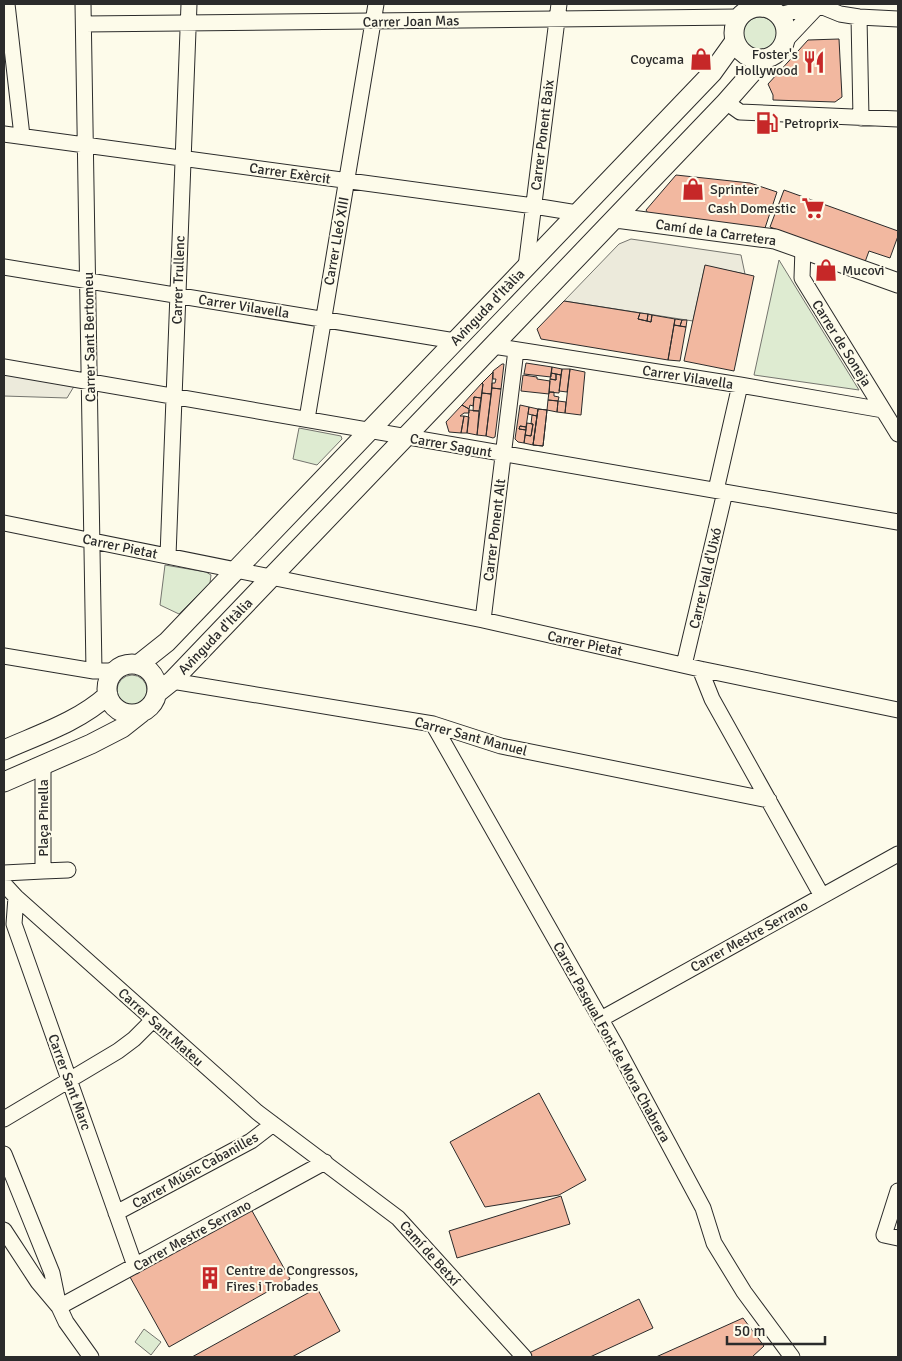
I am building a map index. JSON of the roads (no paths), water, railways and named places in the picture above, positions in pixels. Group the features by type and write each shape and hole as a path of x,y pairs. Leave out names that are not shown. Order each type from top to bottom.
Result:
{"main road":[{"path":"759,7 775,10 784,23 786,31 786,40 783,47 778,54 763,60 754,60 746,56 739,50 735,42 733,33 735,25 744,11 759,7"},
{"name":"Avinguda d'Itàlia","path":"138,665 167,642 236,570 712,72 735,42"},
{"name":"Avinguda d'Itàlia","path":"157,693 172,681 616,218 726,102 763,60"},
{"name":"Camí de la Carretera","path":"616,218 775,239 898,283"},
{"path":"4,782 91,744 122,728 141,713 151,705 155,700 157,686 151,673 138,665 122,666 108,682 108,696 111,703 124,713 141,713"},
{"path":"4,750 79,717 108,696"}],"street":[{"path":"7,4 22,136"},
{"name":"Carrer Sant Bertomeu","path":"83,4 94,671"},
{"name":"Carrer Trullenc","path":"168,556 189,4"},
{"name":"Carrer Lleó XIII","path":"307,419 376,4"},
{"path":"786,40 819,5"},
{"path":"775,10 819,5 840,14 898,19"},
{"name":"Carrer Joan Mas","path":"84,24 373,21 558,11 744,11"},
{"name":"Carrer Ponent Baix","path":"526,267 558,11"},
{"path":"859,17 861,118"},
{"path":"726,102 740,112 898,119"},
{"name":"Carrer Exèrcit","path":"4,134 577,213"},
{"name":"Carrer de Soneja","path":"803,248 802,278 898,434"},
{"name":"Carrer Vilavella","path":"4,266 455,341"},
{"name":"Carrer Vilavella","path":"493,346 740,385 883,410"},
{"name":"Carrer Ponent Alt","path":"483,620 516,350"},
{"name":"Carrer Sagunt","path":"4,367 898,522"},
{"name":"Carrer Vall d'Uixó","path":"684,665 740,385"},
{"name":"Carrer Pietat","path":"4,522 236,570"},
{"path":"236,570 271,578"},
{"name":"Carrer Pietat","path":"271,578 483,620 700,669 898,710"},
{"path":"4,656 94,671 116,671"},
{"path":"700,669 712,699 822,896"},
{"name":"Carrer Sant Manuel","path":"172,681 433,724 501,746 769,800"},
{"name":"Carrer Pasqual Font de Mora Chabrera","path":"433,724 601,1019 703,1208 714,1242 784,1354"},
{"name":"Plaça Pinella","path":"43,765 43,871"},
{"name":"Carrer Mestre Serrano","path":"601,1019 898,854"},
{"name":"Plaça Pinella","path":"4,873 68,870"},
{"name":"Carrer Sant Mateu","path":"4,884 16,897 257,1112 325,1162"},
{"name":"Carrer Sant Marc","path":"16,897 9,927 69,1080 135,1266"},
{"path":"4,1119 118,1050 134,1039 153,1020"},
{"name":"Carrer Músic Cabanilles","path":"116,1213 251,1142 273,1124"},
{"path":"4,1154 52,1274 59,1307 66,1322 91,1357"},
{"name":"Carrer Mestre Serrano","path":"59,1307 325,1162"},
{"name":"Camí de Betxí","path":"325,1162 398,1218 524,1357"},
{"path":"898,1191 884,1235 898,1238"},
{"path":"4,1230 38,1282 59,1307"}],"place":[{"name":"Coycama","path":"701,59"},
{"name":"Foster's Hollywood","path":"814,62"},
{"name":"Petroprix","path":"767,123"},
{"name":"Sprinter","path":"693,189"},
{"name":"Cash Domestic","path":"813,208"},
{"name":"Mucovi","path":"826,270"},
{"name":"Centre de Congressos, Fires i Trobades","path":"210,1278"}]}
